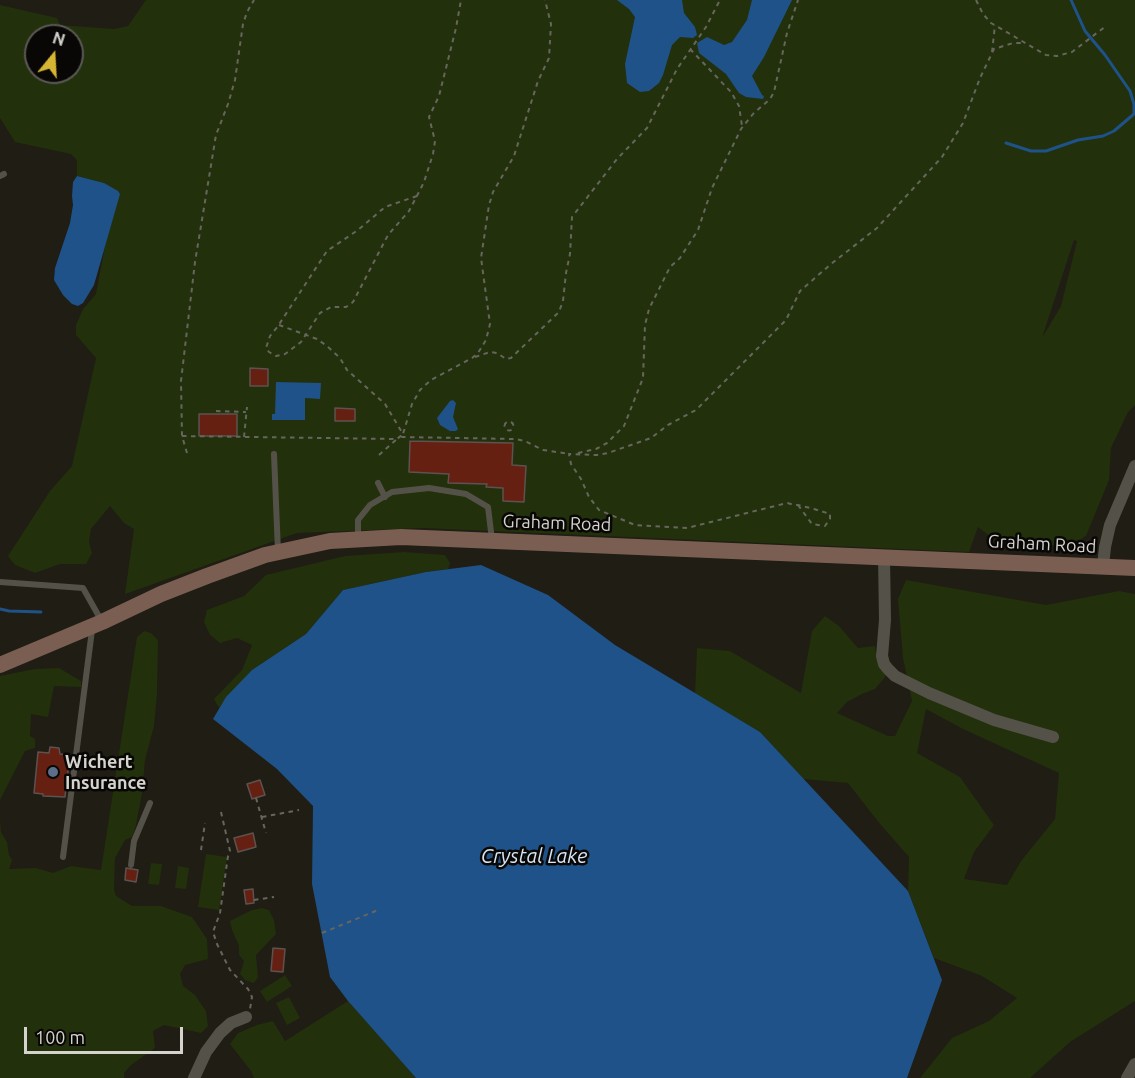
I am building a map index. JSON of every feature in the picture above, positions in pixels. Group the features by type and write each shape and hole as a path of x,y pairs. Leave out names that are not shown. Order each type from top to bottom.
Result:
{"main road":[{"name":"Graham Road","path":"0,665 161,594 236,565 278,552 330,541 401,537 492,540 1135,568"}],"street":[{"path":"1103,566 1110,525 1135,466"},
{"path":"884,556 885,620 882,656 888,669 895,676 929,693 994,720 1053,738"},
{"path":"194,1078 206,1052 220,1033 231,1023 246,1017"},
{"path":"1127,1078 1135,1064"}],"lane":[{"path":"274,454 278,552"},
{"path":"378,483 385,497"},
{"path":"358,539 358,520 370,506 392,492 429,488 466,494 488,507 492,540"},
{"path":"0,582 83,588 97,624 63,857"},
{"path":"131,865 134,841 150,803"}],"path":[{"path":"188,453 182,436 181,381 195,262 216,135 235,80 243,24 254,0"},
{"path":"417,196 385,207 358,230 327,251 267,342 266,348 272,355 285,354 297,345 320,313 331,307 349,306 357,298 379,250 388,235 409,211 417,196 433,154 435,141 429,117 439,96 461,0"},
{"path":"472,358 486,340 490,324 481,258 490,198 514,156 536,88 549,58 551,24 545,0"},
{"path":"379,455 403,434 412,404 420,390 439,375 472,358 490,352 497,353 506,359 511,358 559,312 563,301 570,254 573,217 617,159 647,128 674,75 710,21 720,0"},
{"path":"569,454 596,449 607,443 624,426 643,378 645,325 649,309 670,267 680,258 698,230 712,188 742,127 774,92 790,23 798,0"},
{"path":"976,0 983,14 995,25 1046,55 1058,56 1072,52 1106,26"},
{"path":"279,325 327,346 340,358 347,370 385,404 403,434 402,437 516,439 543,450 597,455 651,438 668,425 696,410 786,320 800,291 878,228 942,157 963,123 990,55 995,25"},
{"path":"990,55 997,48 1006,44 1023,43"},
{"path":"690,49 731,92 739,106 742,127"},
{"path":"244,437 247,407"},
{"path":"216,411 246,412"},
{"path":"182,436 398,439"},
{"path":"569,454 571,464 599,510 635,525 687,528 781,504 798,505 830,514 830,519 825,526 812,524 798,505"},
{"path":"256,798 266,833"},
{"path":"262,817 299,810"},
{"path":"221,812 230,851 220,913 213,932 230,970 248,989 252,997 246,1017"},
{"path":"201,850 206,823"},
{"path":"254,900 274,897"},
{"path":"322,933 378,910"}],"green space":[{"path":"146,0 1135,0 1135,405 1128,412 1111,448 1109,480 1086,536 1061,545 1005,548 978,527 969,552 422,528 297,533 125,594 134,529 124,523 110,506 91,529 89,542 92,553 86,564 60,564 35,573 15,565 8,556 50,491 72,466 96,358 76,335 76,325 83,309 96,294 106,241 116,205 104,183 77,176 77,160 71,154 15,142 0,118 0,5 57,18 60,24 24,24 24,84 84,84 84,27 114,29 128,26","holes":["1074,240 1077,241 1061,306 1042,338"]},
{"path":"404,552 445,555 450,563 448,569 343,590 306,634 252,670 219,708 214,699 242,670 252,645 237,638 220,643 210,635 204,622 207,610 244,596 266,575 345,556"},
{"path":"906,580 1046,605 1119,591 1135,594 1135,1001 1070,1042 1030,1078 920,1078 952,1038 989,1021 1017,998 982,976 934,958 908,891 909,857 848,783 803,779 760,732 695,694 697,648 730,651 801,693 812,631 825,616 839,626 858,648 875,646 877,659 886,676 875,689 847,702 837,713 888,736 895,736 912,701 903,658 898,599","holes":["926,709 963,729 1059,773 1055,819 1021,861 1007,885 964,879 974,852 994,825 960,777 917,753"]},
{"path":"144,631 151,633 158,640 154,726 145,760 136,825 132,837 125,840 115,858 114,890 116,896 132,906 161,906 192,917 207,939 208,959 185,965 180,974 183,986 195,995 206,1011 208,1026 201,1033 164,1025 153,1031 155,1048 131,1065 124,1073 124,1078 0,1078 0,820 1,832 7,842 12,860 9,869 36,868 53,873 71,866 101,870 137,637"},
{"path":"59,668 81,681 81,687 54,686 48,717 31,714 30,736 35,739 35,748 25,751 0,800 0,676 35,669"},
{"path":"206,854 227,857 219,910 198,907"},
{"path":"151,863 162,864 159,885 148,884"},
{"path":"178,866 189,868 186,889 175,888"},
{"path":"262,908 269,910 274,920 276,934 256,955 258,977 254,983 245,980 240,974 244,961 239,955 239,946 230,921 252,910"},
{"path":"285,975 292,986 267,1002 260,991"},
{"path":"289,997 300,1018 287,1025 276,1003"},
{"path":"348,1001 416,1078 254,1078 230,1044 238,1033 273,1021 285,1041"}],"water":[{"path":"617,0 682,0 684,13 695,27 697,35 693,38 680,37 672,45 659,83 649,91 640,92 627,83 625,64 635,17"},
{"path":"752,0 792,0 752,76 764,96 763,99 746,97 739,93 726,74 699,53 697,43 707,37 724,45 732,42 747,20"},
{"path":"77,176 104,183 120,194 94,285 83,303 78,306 72,304 63,295 54,280 55,268 70,223 73,182"},
{"path":"276,382 321,383 320,399 305,398 305,420 272,420 272,414 275,414"},
{"path":"453,400 456,403 453,417 458,429 450,431 440,425 437,418"},
{"name":"Crystal Lake","path":"481,565 548,595 615,645 760,732 908,891 942,980 907,1078 416,1078 348,1001 330,977 312,884 313,806 277,769 213,719 226,697 252,670 306,634 343,590 426,572"}],"building":[{"path":"250,368 268,369 268,386 250,386"},
{"path":"335,408 355,409 355,421 335,421"},
{"path":"199,414 237,414 237,436 199,436"},
{"path":"410,441 513,443 512,465 526,466 524,502 503,501 503,488 486,487 487,484 448,483 449,474 409,472"},
{"path":"50,747 59,748 60,754 70,755 65,797 43,796 43,794 34,793 38,752 49,753"},
{"path":"260,780 265,795 252,799 247,784"},
{"path":"253,833 256,847 238,852 234,838"},
{"path":"126,868 138,870 136,882 125,880"},
{"path":"253,889 254,903 246,904 244,890"},
{"path":"273,948 285,949 283,972 271,971"}],"waterway":[{"path":"1006,143 1031,151 1046,151 1078,140 1103,136 1114,131 1134,114 1130,91 1085,31 1071,0"},
{"path":"0,609 41,612"}],"place":[{"name":"Wichert Insurance","path":"53,772"}]}
